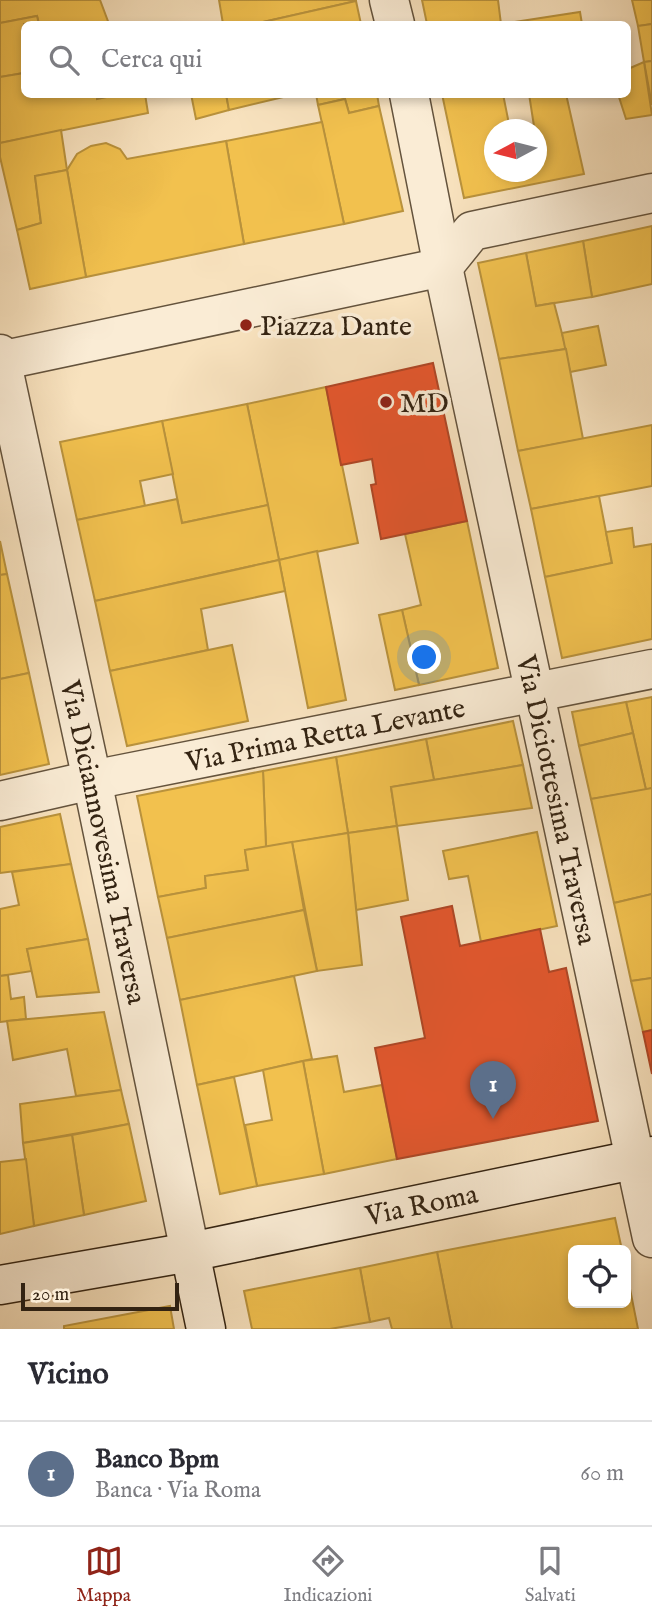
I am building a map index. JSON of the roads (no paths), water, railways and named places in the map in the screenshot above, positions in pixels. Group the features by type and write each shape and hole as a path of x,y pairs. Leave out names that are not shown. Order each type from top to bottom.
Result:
{"street":[{"path":"389,0 393,21"},
{"name":"Via Diciottesima Traversa","path":"410,98 443,267 536,692 644,1158 652,1238"},
{"path":"0,359 443,267 472,230 652,192"},
{"name":"Via Diciannovesima Traversa","path":"0,359 92,780 206,1329"},
{"name":"Via Prima Retta Levante","path":"0,801 92,780 652,669"},
{"name":"Via Roma","path":"0,1285 190,1252 644,1158"}],"place":[{"name":"Piazza Dante","path":"246,325"},
{"name":"MD","path":"386,402"},
{"name":"Banco Bpm","path":"493,1119"}]}
